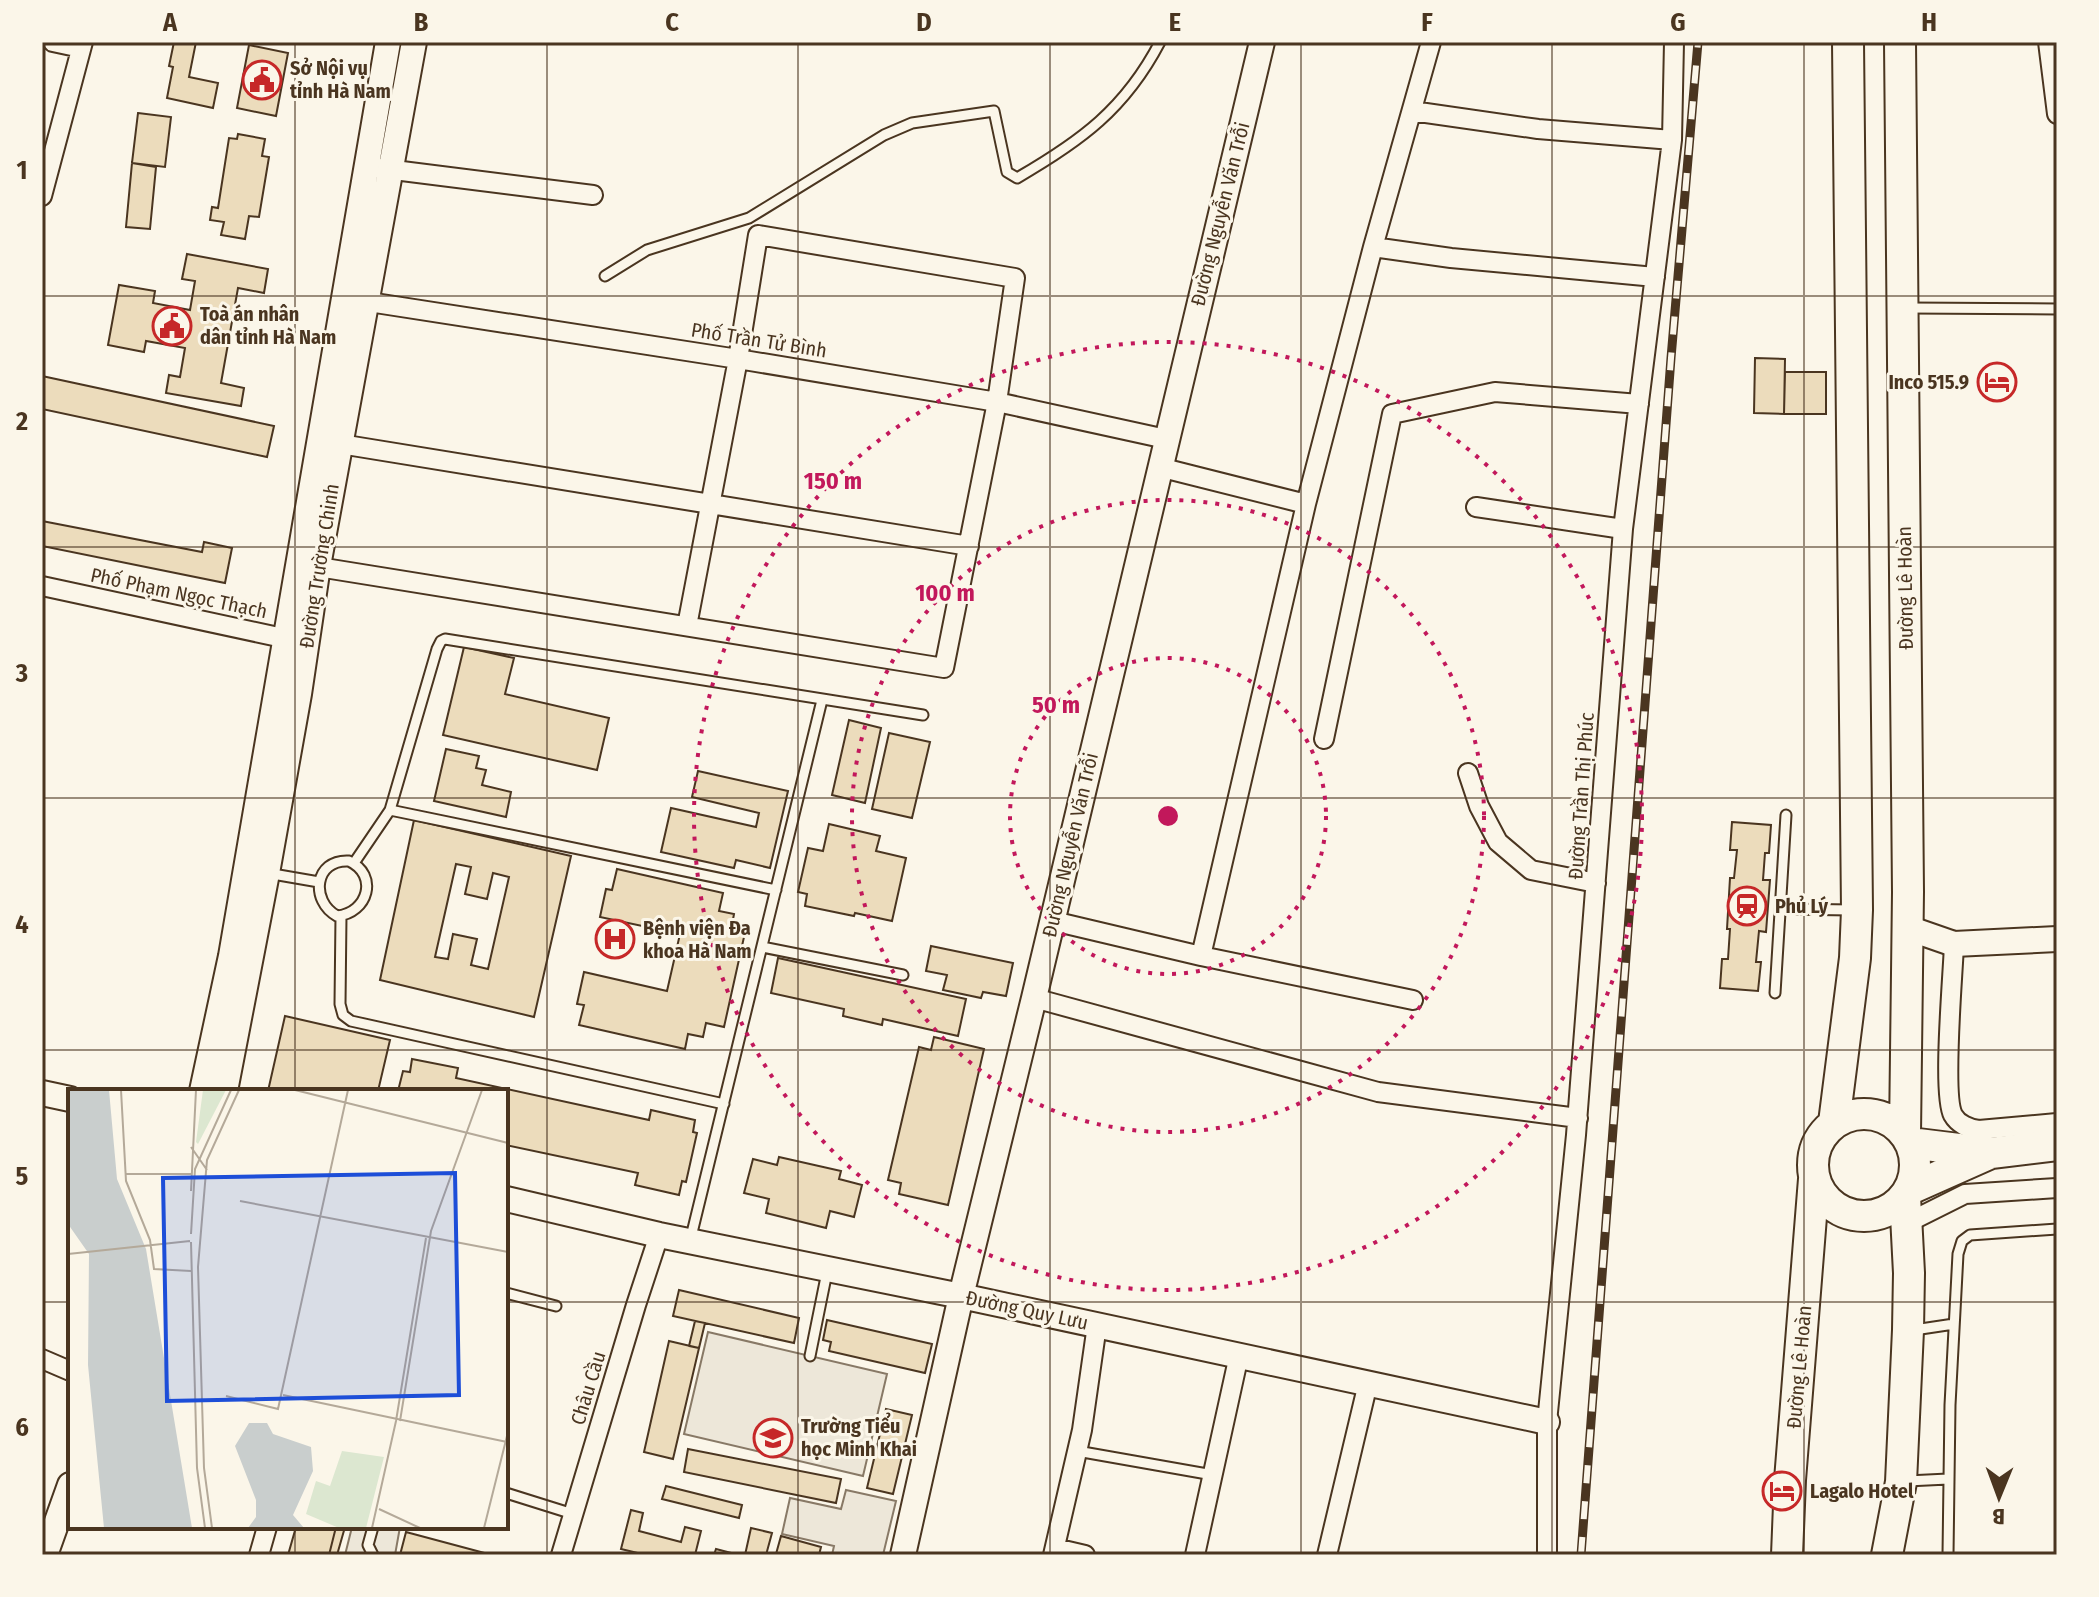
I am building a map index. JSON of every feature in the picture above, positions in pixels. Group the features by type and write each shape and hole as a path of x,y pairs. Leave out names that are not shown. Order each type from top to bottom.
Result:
{"main road":[{"path":"1834,1123 1853,973 1857,901 1848,42"},
{"name":"Đường Lê Hoàn","path":"1900,42 1908,1139"},
{"path":"1852,401 1903,403"},
{"path":"1857,901 1908,892"},
{"path":"1887,1555 1901,1482 1908,1330 1907,1202 1915,1161 1908,1139 1893,1123 1880,1116 1848,1116 1834,1123 1815,1147 1812,1163 1814,1179 1821,1193 1832,1205 1854,1215 1879,1214 1907,1202 1991,1153"},
{"path":"1908,1139 1991,1153 2057,1145"},
{"name":"Đường Lê Hoàn","path":"1787,1555 1814,1179"}],"street":[{"path":"42,196 82,45 53,42"},
{"name":"Đường Trường Chinh","path":"203,1089 226,1028 249,913 355,300 366,167 388,42"},
{"name":"Đường Trường Chinh","path":"355,300 391,170 414,42"},
{"name":"Đường Nguyễn Văn Trỗi","path":"903,1555 961,1296 1262,42"},
{"path":"1201,956 1306,504 1373,247 1431,42"},
{"name":"Đường Trần Thị Phúc","path":"1547,1555 1547,1422 1578,1118 1623,529 1672,140 1674,42"},
{"path":"2048,42 2057,114"},
{"path":"1412,111 1538,129 1672,140"},
{"path":"366,167 593,195"},
{"path":"308,565 944,668 997,402 1015,278 754,226 738,359 687,626"},
{"path":"1373,247 1451,258 1655,277"},
{"name":"Phố Trần Tử Bình","path":"355,300 997,402 1166,439"},
{"path":"1324,739 1392,414 1495,392 1639,404"},
{"path":"330,443 969,546"},
{"path":"1159,467 1306,504"},
{"path":"1476,507 1623,529"},
{"name":"Phố Phạm Ngọc Thạch","path":"42,586 296,640"},
{"path":"1468,773 1479,806 1498,842 1531,870 1596,883"},
{"name":"Đường Trường Chinh","path":"249,913 267,873 267,809"},
{"path":"1053,921 1201,956 1413,1000"},
{"path":"1908,928 1954,944 2057,939"},
{"path":"1954,944 1949,1071 1954,1118 1972,1130 2057,1123"},
{"path":"1034,998 1378,1092 1578,1118"},
{"name":"Đường Trường Chinh","path":"225,1089 226,1028"},
{"path":"42,1093 68,1099"},
{"path":"1907,1202 1965,1194 2057,1188"},
{"name":"Đường Quy Lưu","path":"508,1199 659,1235 961,1296 1547,1422"},
{"name":"Châu Cầu","path":"561,1555 659,1235"},
{"path":"1085,1555 1054,1552 1077,1451 1097,1325"},
{"path":"1195,1555 1239,1355"},
{"path":"42,1359 68,1370"},
{"path":"1327,1555 1368,1383"},
{"path":"1900,1555 1901,1482"},
{"path":"45,1555 68,1491"},
{"path":"259,1555 266,1529"}],"lane":[{"path":"605,276 647,250 754,226 884,135 912,123 994,111 1007,172 1017,178 1064,150 1111,113 1147,67 1160,42"},
{"path":"1904,308 2057,309"},
{"path":"354,863 390,810 437,649 445,639 923,715"},
{"path":"690,1241 822,700"},
{"path":"390,810 776,890"},
{"path":"1775,993 1786,815"},
{"path":"336,862 354,863 365,876 367,894 358,909 341,916 325,907 320,899 319,882 322,874 336,862"},
{"path":"267,873 319,882"},
{"path":"1780,909 1857,901"},
{"path":"341,916 340,1009 351,1021 724,1104"},
{"path":"762,947 903,975"},
{"path":"1948,1555 1954,1324 1958,1254 1962,1241 1970,1235 1985,1232 2057,1229"},
{"path":"810,1356 828,1268"},
{"path":"508,1294 556,1306"},
{"path":"1908,1330 1954,1324"},
{"path":"1077,1451 1213,1475"},
{"path":"1901,1482 1948,1479"},
{"path":"508,1494 573,1514"},
{"path":"372,1529 368,1545 373,1555"}],"shaded area":[{"path":"708,1332 887,1374 863,1476 684,1434"},
{"path":"846,1490 896,1501 883,1555 832,1555 834,1546 782,1534 790,1498 841,1509"},
{"path":"352,1529 400,1529 395,1555 345,1555"}],"building":[{"path":"174,42 196,42 189,77 218,83 213,108 167,98"},
{"name":"Sở Nội vụ tỉnh Hà Nam","path":"249,45 288,53 276,116 237,108"},
{"path":"138,113 171,117 165,167 132,163"},
{"path":"238,134 265,139 262,156 269,157 259,217 249,216 245,239 221,235 224,222 210,220 212,207 218,208 229,138 237,139"},
{"path":"132,163 156,167 150,229 126,227"},
{"name":"Toà án nhân dân tỉnh Hà Nam","path":"187,254 268,269 264,293 238,288 221,383 244,388 241,406 166,393 169,375 180,377 185,348 146,341 144,352 108,345 119,285 155,291 153,303 190,310 195,281 182,279"},
{"path":"1755,358 1785,359 1784,414 1754,413"},
{"path":"1785,372 1826,372 1826,414 1784,414"},
{"path":"42,376 274,426 267,457 42,409"},
{"path":"42,521 202,552 204,542 232,548 225,583 42,546"},
{"path":"464,647 514,658 505,694 609,718 597,770 443,735"},
{"path":"849,720 881,728 865,803 832,795"},
{"path":"889,733 930,742 912,818 872,809"},
{"path":"446,749 479,756 476,768 486,770 482,785 511,792 506,817 434,801"},
{"path":"698,771 788,791 770,868 736,860 734,868 661,852 671,808 756,827 759,813 692,797"},
{"path":"414,820 571,856 534,1017 380,980","holes":["456,864 471,867 465,894 487,899 493,873 509,877 488,969 471,965 477,939 453,934 448,959 435,957"]},
{"path":"1732,822 1771,825 1763,880 1770,880 1766,932 1759,931 1756,962 1761,962 1758,991 1720,988 1722,959 1728,959 1730,878 1734,878 1737,850 1730,850"},
{"path":"829,824 880,836 876,851 906,858 892,921 805,906 807,894 798,892 808,848 823,851"},
{"path":"617,869 723,893 719,911 734,914 732,925 746,928 724,1027 706,1023 703,1037 688,1034 685,1049 579,1025 584,1005 577,1004 584,972 667,991 680,934 600,917 606,889 612,890"},
{"path":"931,946 1013,963 1006,996 983,992 981,998 943,990 947,975 926,971"},
{"path":"778,958 966,999 958,1036 883,1019 882,1025 843,1016 844,1009 771,993"},
{"path":"285,1016 390,1040 378,1089 268,1089"},
{"path":"934,1037 984,1049 948,1205 899,1194 901,1183 888,1180 919,1047 931,1050"},
{"path":"412,1059 458,1068 456,1078 507,1089 398,1089 403,1071 410,1072"},
{"path":"508,1089 649,1120 651,1110 695,1120 693,1132 697,1133 686,1182 682,1181 679,1195 635,1185 638,1173 508,1145"},
{"path":"779,1157 841,1171 839,1179 862,1185 854,1217 830,1211 826,1228 766,1213 769,1199 744,1193 753,1159 777,1165"},
{"path":"679,1290 799,1318 794,1343 673,1316"},
{"path":"827,1320 932,1344 925,1373 829,1351 831,1342 823,1340"},
{"path":"695,1321 705,1323 699,1348 689,1346"},
{"path":"669,1341 699,1348 673,1459 644,1452"},
{"path":"886,1409 912,1415 893,1494 867,1488"},
{"path":"688,1449 841,1479 836,1503 684,1472"},
{"path":"666,1486 742,1505 739,1518 662,1499"},
{"path":"631,1510 643,1513 639,1531 681,1542 685,1527 701,1531 695,1555 646,1555 621,1549"},
{"path":"751,1528 772,1533 766,1555 745,1555"},
{"path":"295,1529 336,1529 329,1555 288,1555"},
{"path":"336,1529 344,1529 337,1555 329,1555"},
{"path":"406,1532 492,1555 400,1555"},
{"path":"781,1536 821,1547 819,1555 776,1554"},
{"path":"716,1549 739,1555 714,1555"}],"railway":[{"path":"1581,1555 1671,358 1698,42"}],"place":[{"name":"Sở Nội vụ tỉnh Hà Nam","path":"262,80"},
{"name":"Toà án nhân dân tỉnh Hà Nam","path":"172,326"},
{"name":"Inco 515.9","path":"1997,382"},
{"name":"Phủ Lý","path":"1747,906"},
{"name":"Bệnh viện Đa khoa Hà Nam","path":"615,939"},
{"name":"Trường Tiểu học Minh Khai","path":"773,1438"},
{"name":"Lagalo Hotel","path":"1782,1491"}]}
